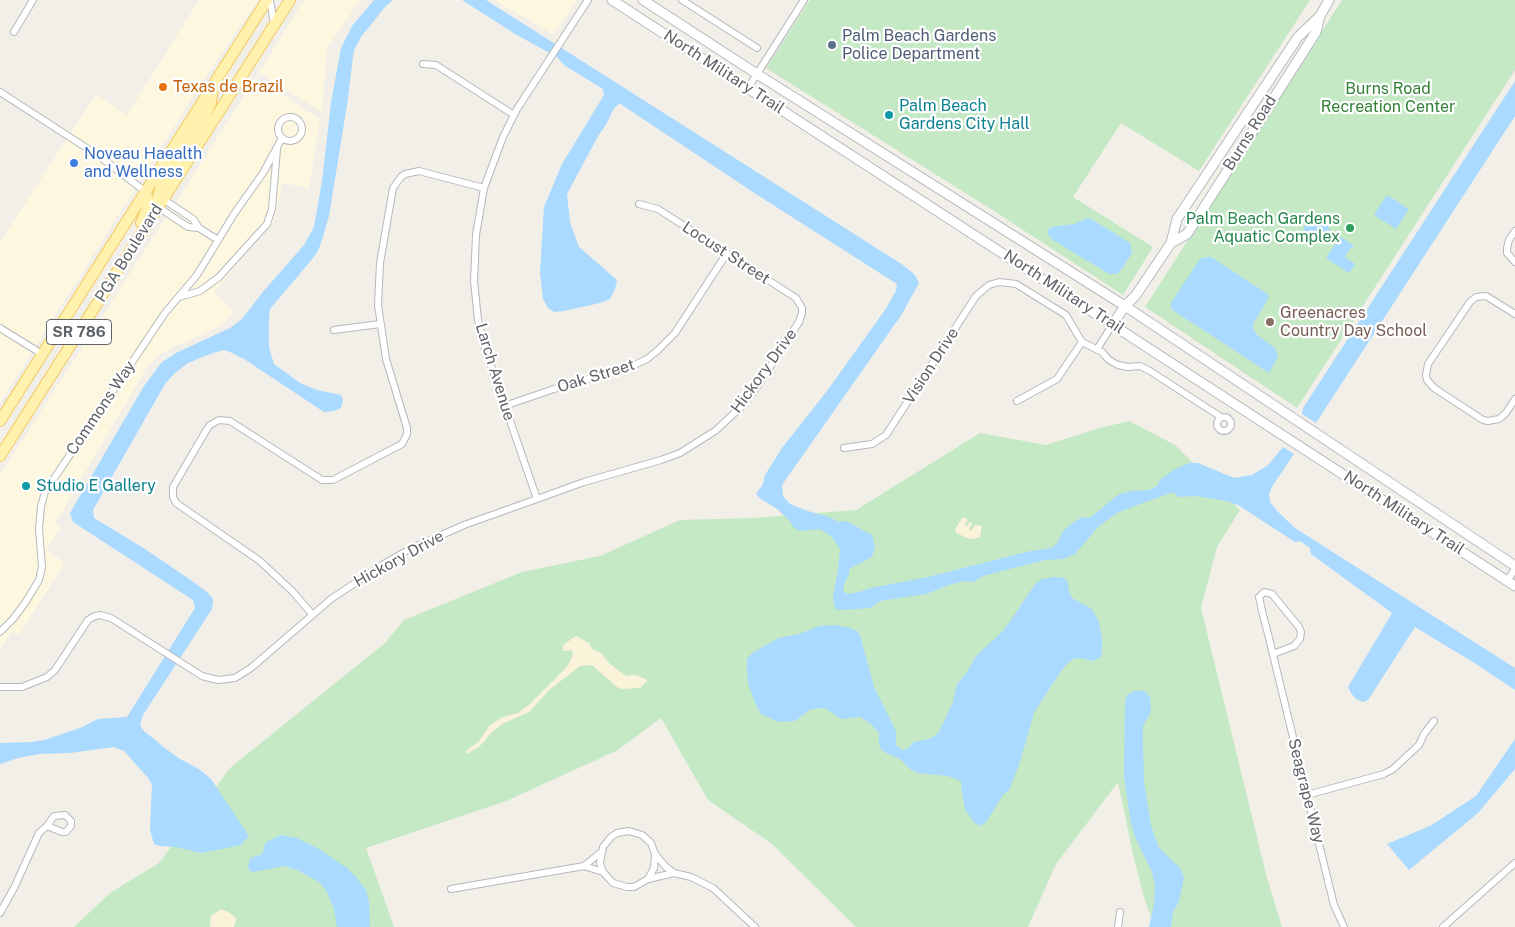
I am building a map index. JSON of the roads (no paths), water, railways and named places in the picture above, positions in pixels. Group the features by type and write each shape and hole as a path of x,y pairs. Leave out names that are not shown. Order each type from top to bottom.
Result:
{"main road":[{"name":"PGA Boulevard","path":"0,421 269,0"},
{"name":"North Military Trail","path":"612,0 1511,583"},
{"name":"Burns Road","path":"1171,243 1187,234 1316,32 1320,16 1329,0"},
{"name":"North Military Trail","path":"647,1 757,74 1125,306 1515,567"},
{"name":"PGA Boulevard","path":"0,456 274,24 286,2"},
{"name":"Burns Road","path":"1113,324 1125,306 1136,295 1171,243 1177,219 1298,37 1320,16"},
{"path":"160,203 158,197 162,185 203,119 211,103 213,86"},
{"path":"102,296 116,262 146,212 149,203 146,192"}],"street":[{"path":"14,32 33,0"},
{"path":"269,0 274,24"},
{"name":"Larch Avenue","path":"537,499 483,342 476,303 474,265 476,235 484,188 494,158 514,115 588,0"},
{"path":"682,0 757,48"},
{"path":"748,88 804,0"},
{"path":"423,64 436,65 514,115"},
{"path":"0,92 99,156 146,192"},
{"name":"Commons Way","path":"0,632 25,603 39,580 42,567 39,529 41,506 45,492 165,313 197,275 234,214 263,173 282,138"},
{"name":"Commons Way","path":"178,297 200,291 219,277 267,224 272,209 277,146"},
{"path":"312,614 293,592 260,561 176,503 172,492 173,486 206,428 219,420 230,421 322,480 333,480 402,444 408,428 393,384 380,324 378,277 391,193 395,183 405,174 419,171 484,188"},
{"path":"160,203 188,227 199,228 218,240"},
{"name":"Locust Street","path":"640,204 658,209 796,298 800,303 802,313"},
{"path":"1515,231 1509,240 1507,253 1515,262"},
{"name":"Oak Street","path":"504,406 630,367 647,359 675,333 727,253"},
{"name":"Vision Drive","path":"844,448 872,444 886,435 980,292 994,283 1005,281 1016,284 1066,315 1082,342"},
{"path":"1515,314 1492,298 1480,295 1470,302 1426,369 1427,380 1434,388 1488,422 1499,419 1506,413 1515,399"},
{"name":"Hickory Drive","path":"0,687 22,687 48,677 55,670 88,620 95,616 106,615 164,653 208,678 218,680 235,678 251,668 312,614 356,581 408,550 464,525 584,482 661,460 680,452 715,431 753,393 800,322 802,313"},
{"path":"334,330 380,324"},
{"path":"1097,349 1113,324"},
{"path":"0,328 42,354"},
{"path":"1017,401 1057,379 1082,342 1097,349 1118,365 1128,367 1140,366 1150,370 1221,417"},
{"path":"1511,583 1515,567"},
{"name":"Seagrape Way","path":"1273,654 1294,646 1300,639 1301,632 1272,594 1264,592 1259,597 1334,904 1344,927"},
{"path":"1307,795 1384,774 1393,769 1419,746 1424,734 1434,721"},
{"path":"0,913 14,888 36,838 47,826"},
{"path":"584,866 600,853 611,837 623,832 636,832 647,838 666,868 674,873 691,877 713,888 754,927"},
{"path":"600,853 600,863 603,872 612,883 634,887 648,879 674,873"},
{"path":"648,879 654,868 656,854"},
{"path":"1443,927 1515,863"},
{"path":"450,889 584,866 603,872"},
{"path":"1118,927 1120,912"}],"water":[{"path":"374,0 393,0 361,37 354,50 329,216 322,240 318,251 309,263 270,309 269,317 269,347 274,364 300,383 317,390 341,395 343,400 341,408 324,412 244,359 224,350 188,363 165,384 93,510 94,518 145,549 195,583 213,599 212,609 143,715 140,725 143,730 166,749 199,769 211,779 249,836 241,845 201,853 176,847 160,846 154,844 150,830 152,785 124,751 114,747 70,753 40,754 0,764 0,743 44,740 80,728 98,719 127,717 195,608 193,600 73,522 70,513 144,386 162,362 176,353 230,328 242,319 304,245 314,227 322,181 331,103 341,48 352,26"},
{"path":"462,0 486,0 903,265 915,275 919,283 902,314 782,485 783,496 790,504 839,522 846,521 872,535 875,547 872,557 849,569 843,591 847,594 928,577 1030,551 1052,548 1064,530 1074,522 1081,518 1091,517 1119,494 1149,490 1157,486 1160,480 1175,469 1189,463 1198,463 1234,478 1252,475 1268,465 1283,447 1294,454 1269,494 1270,502 1277,511 1295,528 1515,668 1515,690 1415,627 1368,700 1363,702 1356,699 1348,687 1392,613 1311,554 1310,548 1300,541 1295,542 1238,505 1196,496 1179,497 1173,492 1119,512 1099,526 1075,554 1063,559 1045,560 983,576 973,582 964,581 949,585 926,594 880,601 870,608 835,609 833,597 840,549 832,537 820,529 801,531 794,528 790,521 777,509 756,494 763,484 765,475 782,448 827,391 885,310 896,291 897,284 759,196 619,103 598,136 567,194 570,222 579,247 617,280 615,289 610,299 600,303 554,312 548,308 543,299 540,272 544,207 562,164 604,95 603,89 564,65 557,57 515,34"},
{"path":"1515,81 1515,116 1316,423 1302,414 1303,408"},
{"path":"1387,195 1409,209 1396,229 1374,215"},
{"path":"1088,218 1130,243 1132,253 1117,274 1109,274 1053,240 1048,234 1048,230 1052,227 1074,224"},
{"path":"1316,219 1326,223 1330,230 1329,234 1323,239 1308,241 1303,234 1305,224 1307,221"},
{"path":"1338,235 1354,246 1351,247 1345,257 1355,264 1349,273 1326,258 1338,240"},
{"path":"1211,257 1269,295 1253,324 1253,328 1257,335 1275,348 1278,357 1269,373 1171,309 1171,303 1200,259"},
{"path":"1064,578 1068,582 1072,598 1092,609 1098,620 1102,636 1101,657 1092,661 1080,658 1073,659 1057,677 1034,713 1019,765 1009,790 1003,795 986,822 981,826 975,823 965,810 961,781 947,776 919,773 911,770 900,759 881,749 879,733 872,725 860,717 841,719 825,708 811,709 795,721 779,722 761,714 756,705 748,684 747,659 752,653 779,638 799,634 819,626 835,625 850,628 857,631 860,635 874,687 896,731 896,745 902,750 907,749 914,742 932,738 939,732 953,702 957,684 967,672 976,656 1004,630 1035,584 1042,579"},
{"path":"1134,691 1145,691 1150,697 1151,712 1143,726 1143,743 1144,782 1151,826 1159,848 1180,868 1184,878 1179,901 1173,912 1171,927 1149,927 1154,904 1155,885 1152,872 1131,824 1124,776 1125,701 1127,695"},
{"path":"1515,739 1515,769 1478,813 1409,870 1387,844 1430,826 1476,796"},
{"path":"281,835 297,838 319,849 347,868 356,877 366,890 369,901 370,927 337,927 334,909 326,890 319,882 297,870 284,866 254,872 250,871 248,867 250,858 262,854 266,842"}],"place":[{"name":"Palm Beach Gardens Police Department","path":"832,45"},
{"name":"Texas de Brazil","path":"163,87"},
{"name":"Palm Beach Gardens City Hall","path":"889,115"},
{"name":"Noveau Haealth and Wellness","path":"74,163"},
{"name":"Palm Beach Gardens Aquatic Complex","path":"1350,228"},
{"name":"Greenacres Country Day School","path":"1270,322"},
{"name":"Studio E Gallery","path":"26,486"}],"park label":[{"name":"Burns Road Recreation Center","path":"1388,98"}]}
